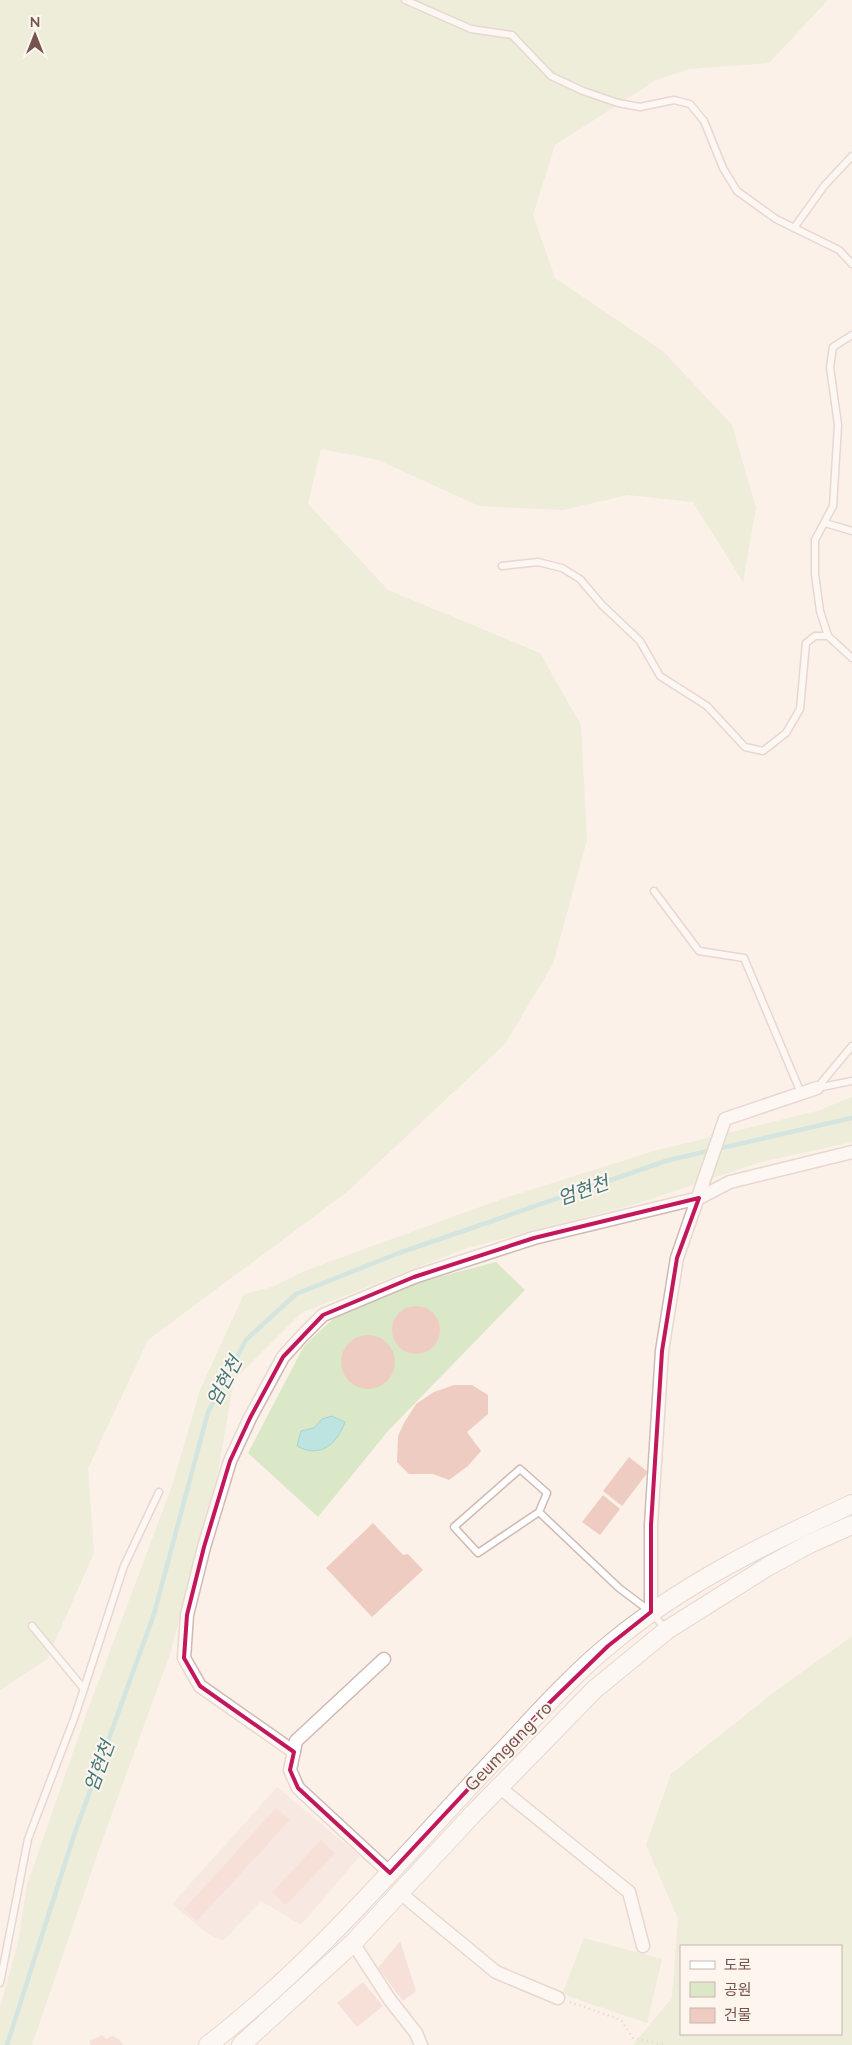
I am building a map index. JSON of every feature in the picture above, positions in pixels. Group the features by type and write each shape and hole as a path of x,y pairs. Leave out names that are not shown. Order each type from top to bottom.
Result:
{"main road":[{"name":"Geumgang-ro","path":"208,2045 266,1997 390,1873 540,1712 608,1646 651,1612 728,1564 852,1504"},
{"name":"Geumgang-ro","path":"241,2045 353,1943 499,1787 595,1690 666,1630 767,1567 809,1544 852,1525"},
{"path":"247,2045 268,2022"}],"street":[{"path":"651,1612 651,1525 662,1351 677,1258 699,1198 724,1119 817,1088"},
{"path":"294,1752 200,1686 184,1658 187,1615 204,1547 230,1461 250,1418 283,1357 323,1315 414,1277 534,1238 699,1198 730,1182 852,1152"},
{"path":"384,1659 296,1741 290,1770 298,1788 390,1873"},
{"path":"499,1787 629,1892 643,1946"},
{"path":"399,1892 496,1972 558,1998"},
{"path":"353,1943 390,2000 416,2034 421,2045"}],"lane":[{"path":"405,0 471,29 512,35 551,76 583,91 618,103 640,107 674,100 690,104 704,120 722,168 737,191 776,219 839,250 852,264"},
{"path":"794,228 824,186 852,156"},
{"path":"852,335 833,347 831,360 838,425 833,506 815,540 815,574 820,611 828,636 852,658"},
{"path":"825,523 852,531"},
{"path":"502,566 538,562 562,568 580,579 602,605 640,641 660,676 707,706 745,747 763,751 786,733 800,709 806,643 815,636 828,636"},
{"path":"654,891 699,951 744,958 801,1093"},
{"path":"817,1088 852,1046"},
{"path":"817,1088 852,1081"},
{"path":"520,1469 547,1494 539,1512 478,1554 454,1527 520,1469"},
{"path":"0,1983 28,1839 84,1689 124,1566 159,1492"},
{"path":"539,1512 618,1588 651,1612 666,1630"},
{"path":"32,1626 84,1689"}],"path":[{"path":"558,1998 621,2020 633,2038 665,2045"}],"highlighted area":[{"path":"699,1198 677,1258 662,1351 651,1525 651,1612 608,1646 540,1712 390,1873 298,1788 290,1770 294,1752 200,1686 184,1658 187,1615 204,1547 230,1461 250,1418 283,1357 323,1315 414,1277 534,1238"}],"shaded area":[{"path":"277,1787 360,1856 301,1925 261,1901 223,1941 208,1934 172,1904"}],"green space":[{"path":"0,0 828,0 769,63 689,69 656,80 555,145 533,215 555,278 663,351 732,425 756,508 743,582 693,502 628,495 563,510 479,506 378,460 321,449 308,504 388,590 540,653 581,725 587,840 553,964 505,1044 347,1192 148,1340 88,1468 94,1553 47,1659 0,1690"},
{"path":"852,1097 852,1142 761,1162 636,1204 467,1248 301,1313 234,1380 214,1494 170,1654 102,1841 32,2045 0,2045 0,2007 18,1943 27,1885 86,1715 172,1486 200,1390 244,1294 272,1287 307,1270 502,1199 654,1151 817,1111"},
{"path":"496,1262 525,1290 388,1431 318,1517 248,1453 304,1346 334,1318 423,1281"},
{"path":"852,1636 852,2045 633,2045 672,1998 678,1919 646,1845 671,1774 773,1693"},
{"path":"584,1938 662,1959 647,2023 562,1994"}],"water":[{"path":"332,1416 345,1422 342,1430 332,1443 320,1450 313,1451 297,1446 301,1431 314,1428 322,1419"}],"building":[{"path":"416,1306 425,1308 433,1313 438,1321 440,1330 438,1339 433,1347 425,1352 416,1354 407,1352 399,1347 394,1339 392,1330 394,1321 399,1313 407,1308"},
{"path":"368,1335 378,1337 387,1343 393,1352 395,1362 393,1372 387,1381 378,1387 368,1389 358,1387 349,1381 343,1372 341,1362 343,1352 349,1343 358,1337"},
{"path":"454,1385 472,1385 488,1395 488,1414 467,1432 481,1451 468,1466 449,1480 433,1474 409,1474 397,1462 398,1436 404,1423 416,1404 434,1392"},
{"path":"629,1457 648,1472 622,1506 603,1491"},
{"path":"603,1495 620,1509 600,1535 582,1522"},
{"path":"373,1523 403,1555 408,1554 423,1570 372,1617 326,1568"},
{"path":"276,1808 290,1820 197,1921 184,1909"},
{"path":"321,1840 335,1854 286,1905 272,1892"},
{"path":"400,1941 416,1991 403,2001 378,1968"},
{"path":"363,1982 383,2006 357,2027 337,2003"},
{"path":"102,2035 106,2039 112,2036 119,2039 123,2045 91,2045 89,2041"}],"waterway":[{"name":"엄현천","path":"7,2045 74,1835 154,1614 208,1412 246,1340 296,1294 399,1253 669,1160 852,1118"}]}
